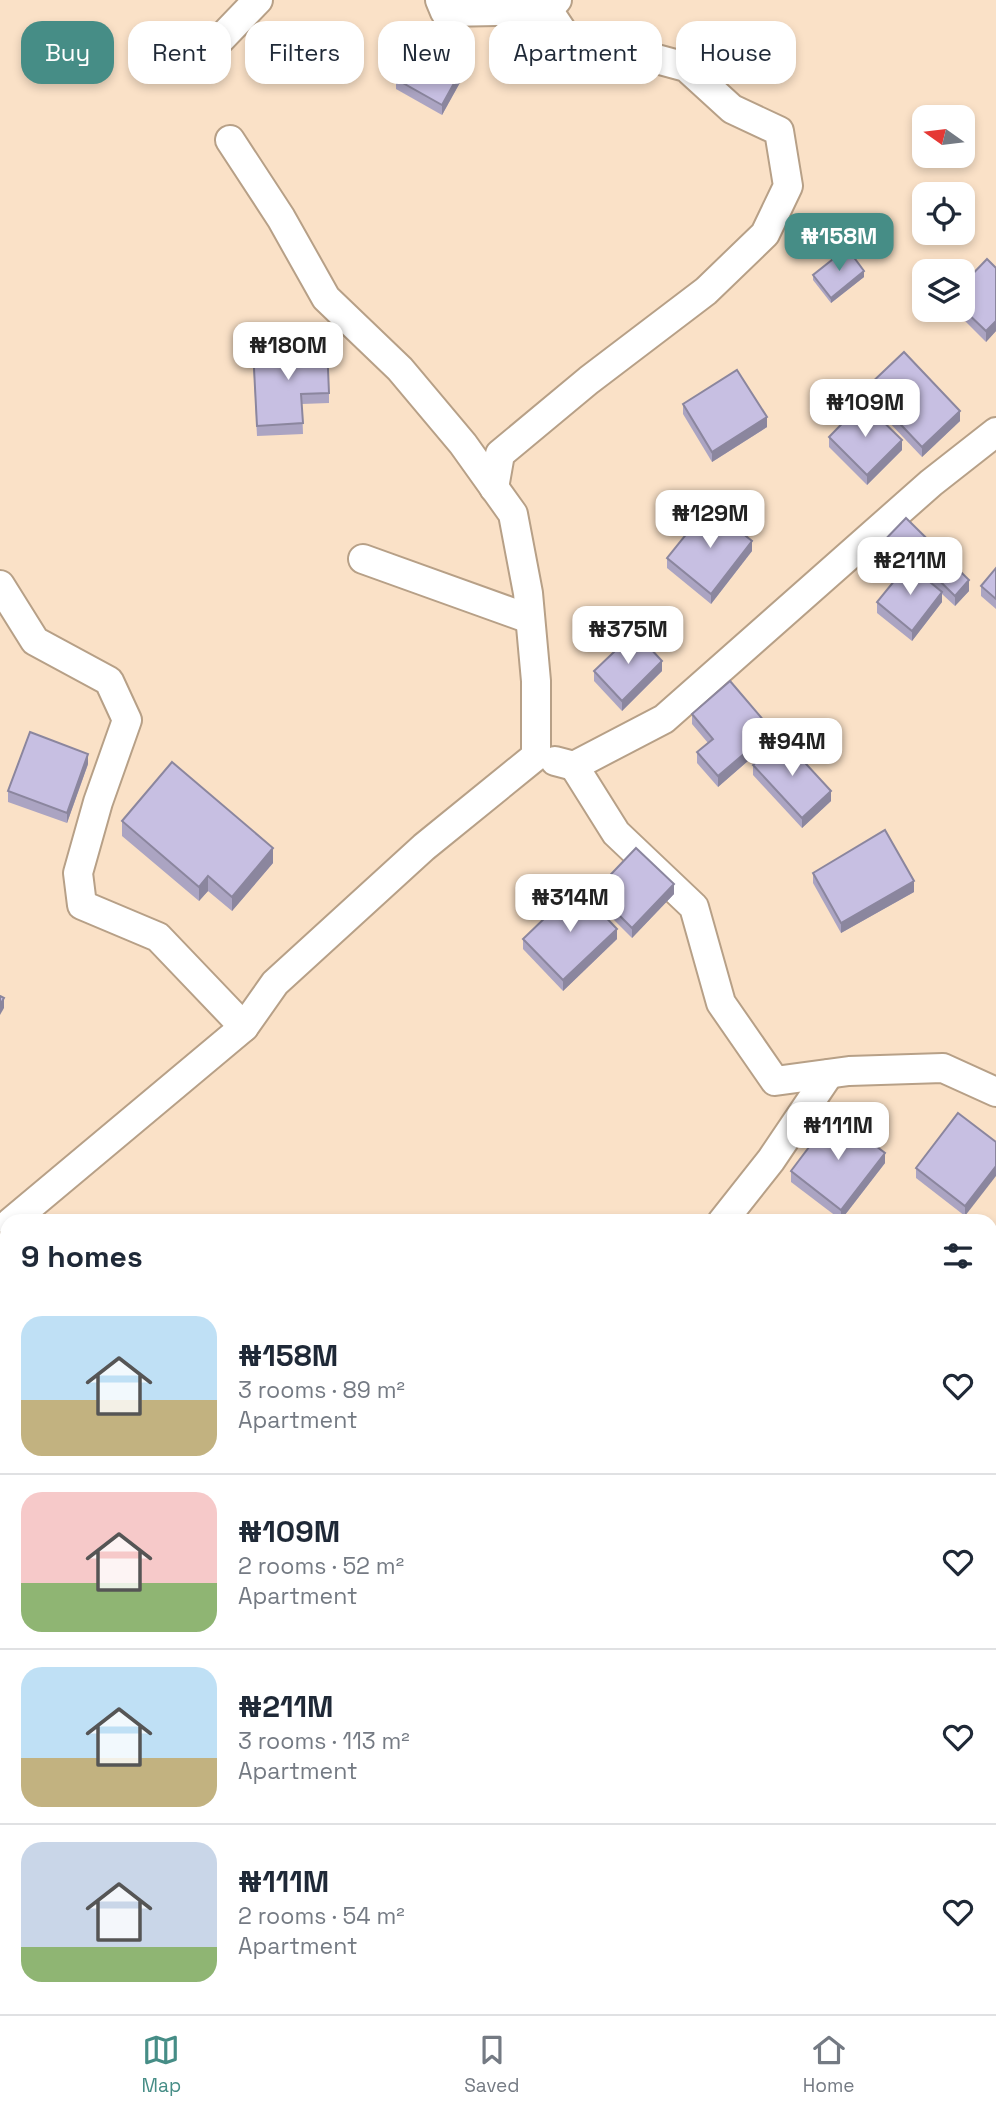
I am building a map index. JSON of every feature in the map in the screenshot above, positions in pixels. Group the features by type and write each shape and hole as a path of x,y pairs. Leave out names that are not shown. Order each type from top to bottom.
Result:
{"street":[{"path":"231,28 258,0"},
{"path":"440,0 445,12 553,5 568,40 686,66 732,109 779,131 788,186 765,234 706,291 589,380 500,454 494,488"},
{"path":"230,141 281,218 326,298 400,369 463,444 513,514 528,593 536,681 536,756"},
{"path":"536,756 574,766 664,719 931,483 996,432"},
{"path":"363,559 530,619"},
{"path":"0,585 35,641 109,681 127,720 98,802 78,873 82,905 158,937 244,1027"},
{"path":"20,1214 244,1027 275,983 424,847 536,756"},
{"path":"574,766 616,833 694,907 721,1003 775,1081 829,1074 943,1068 996,1092"},
{"path":"728,1214 771,1160 829,1074"}],"building":[{"path":"405,84 454,84 442,105"},
{"path":"847,248 864,271 831,298 813,275"},
{"path":"987,259 996,268 996,321 986,331 975,320 975,271"},
{"path":"327,345 329,393 301,394 303,423 257,426 253,349"},
{"path":"904,352 960,411 922,447 866,388"},
{"path":"737,370 767,417 712,452 683,404"},
{"path":"863,402 902,440 867,475 829,437"},
{"path":"709,506 752,541 711,594 667,558"},
{"path":"906,518 969,580 955,596 907,549 894,563 878,547"},
{"path":"908,564 942,592 912,631 877,602"},
{"path":"996,568 996,599 981,586"},
{"path":"635,632 662,661 622,701 594,671"},
{"path":"730,681 772,730 718,776 697,752 713,739 692,714"},
{"path":"30,732 88,754 67,813 8,791"},
{"path":"783,739 831,791 802,818 753,765"},
{"path":"172,762 273,848 232,897 208,876 199,887 122,821"},
{"path":"885,830 914,881 841,923 813,873"},
{"path":"636,848 674,884 632,928 595,891"},
{"path":"577,887 617,929 563,980 523,939"},
{"path":"958,1113 996,1142 996,1166 965,1206 916,1168"},
{"path":"834,1114 885,1153 841,1210 791,1171"}]}
